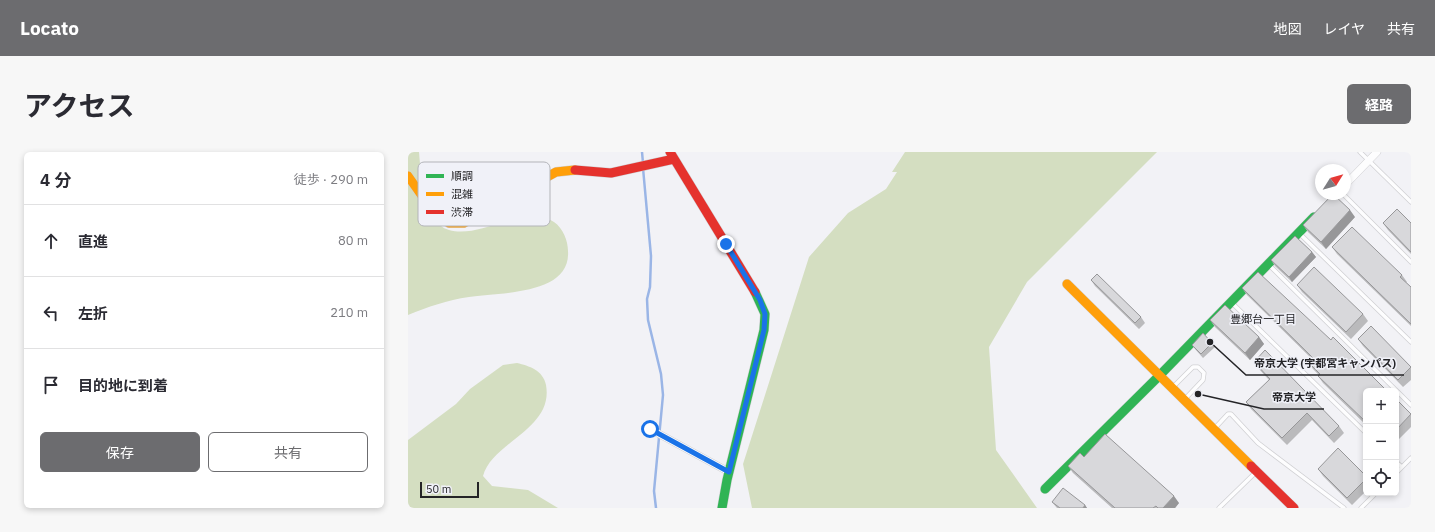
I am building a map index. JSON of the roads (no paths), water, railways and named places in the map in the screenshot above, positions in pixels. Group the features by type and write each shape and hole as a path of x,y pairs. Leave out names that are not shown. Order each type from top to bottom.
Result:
{"street":[{"path":"1351,179 1377,152"},
{"path":"550,175 556,172 581,169 612,173 672,156 760,300 765,314 764,330 729,472 722,508"},
{"path":"408,176 418,190"},
{"path":"1046,489 1320,211"},
{"path":"1068,284 1294,508"},
{"path":"650,429 729,472"}],"lane":[{"path":"1360,152 1411,202"},
{"path":"1349,200 1411,262"},
{"path":"1298,233 1411,342"},
{"path":"1268,264 1411,405"},
{"path":"1231,302 1363,430"},
{"path":"1172,388 1193,367 1198,367 1204,373 1204,378 1184,400"},
{"path":"1214,429 1228,414 1231,414 1258,443 1344,508"},
{"path":"1399,470 1411,458"},
{"path":"1219,508 1256,471"},
{"path":"1361,508 1373,496"}],"waterway":[{"path":"642,152 643,163"},
{"path":"643,168 651,256 650,287 647,299 648,320 661,374 663,395 654,491 656,508"}],"place":[{"name":"帝京大学 (宇都宮キャンパス)","path":"1210,342"},
{"name":"帝京大学","path":"1198,394"}],"district":[{"name":"豊郷台一丁目","path":"1263,319"}]}
